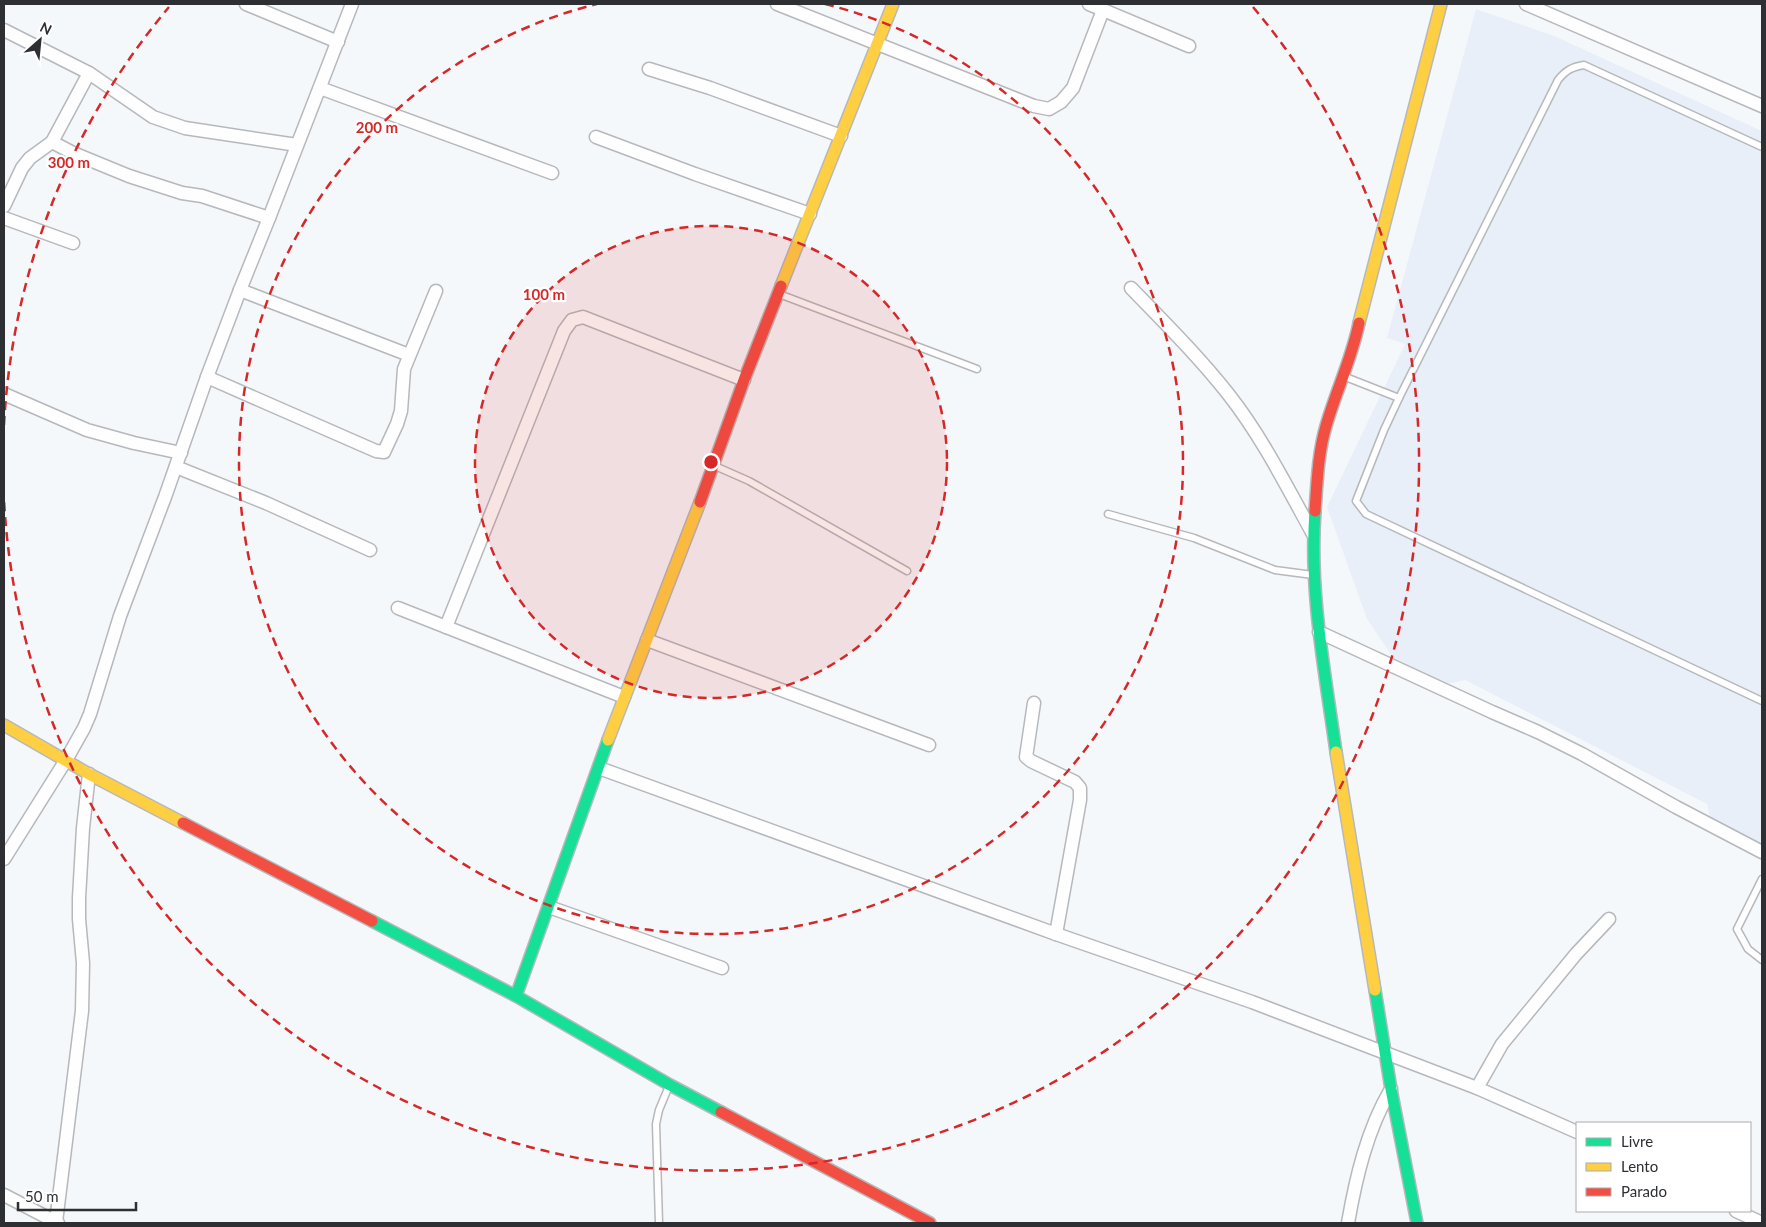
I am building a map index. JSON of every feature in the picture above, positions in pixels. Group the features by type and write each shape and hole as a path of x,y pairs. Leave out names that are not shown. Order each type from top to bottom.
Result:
{"street":[{"path":"246,4 338,42"},
{"path":"4,859 66,760 90,714 125,602 176,467 207,377 352,4"},
{"path":"777,4 1034,106 1049,109 1062,102 1073,88 1103,10"},
{"path":"516,996 624,697 714,465 744,380 893,4"},
{"path":"1089,4 1188,46"},
{"path":"1417,1223 1391,1089 1338,766 1319,632 1314,575 1314,536 1319,460 1325,428 1342,375 1354,347 1362,307 1441,4"},
{"path":"1526,4 1762,106"},
{"path":"4,30 90,73 147,113 169,124 297,145"},
{"path":"649,69 710,88 841,136"},
{"path":"4,206 22,168 30,158 52,142 90,73"},
{"path":"320,88 552,173"},
{"path":"596,137 810,214"},
{"path":"52,142 73,153 129,176 202,196 270,218"},
{"path":"4,218 73,244"},
{"path":"1131,288 1175,333 1229,395 1270,456 1314,536"},
{"path":"240,290 409,356"},
{"path":"207,377 376,451 384,452 398,424 401,411 404,369 436,291"},
{"path":"446,627 564,331 572,320 583,317 744,380"},
{"path":"4,394 87,430 181,453"},
{"path":"176,467 266,503 370,550"},
{"path":"398,608 624,697"},
{"path":"1319,632 1538,732 1762,852"},
{"path":"647,640 929,745"},
{"path":"1034,703 1026,757 1075,782 1080,788 1080,800 1056,934"},
{"path":"4,725 89,774 516,996 670,1084 930,1223"},
{"path":"599,768 1056,934 1252,1002 1477,1088 1576,1132"},
{"path":"4,1195 57,1223 82,1011 83,963 79,898 83,828 89,774"},
{"path":"549,907 722,968"},
{"path":"1477,1088 1502,1044 1576,954 1609,919"},
{"path":"1348,1223 1367,1143 1380,1108 1391,1089"},
{"path":"1738,1212 1762,1223"}],"lane":[{"path":"1762,147 1584,66 1572,67 1564,72 1558,80 1399,398 1384,430 1356,501 1366,514 1762,701"},
{"path":"778,294 977,369"},
{"path":"1342,375 1399,398"},
{"path":"714,465 749,481 908,571"},
{"path":"1108,514 1194,538 1276,570 1314,575"},
{"path":"1762,879 1737,929 1748,949 1762,960"},
{"path":"659,1223 656,1124 659,1110 670,1084"}],"shaded area":[{"path":"1476,9 1554,36 1762,131 1762,846 1710,818 1707,804 1465,680 1442,685 1398,665 1367,619 1327,507 1405,344 1387,338"}],"traffic: fast":[{"path":"1315,511 1314,571 1316,601 1336,752"},
{"path":"516,996 608,740"},
{"path":"372,921 516,996 670,1085 721,1112"},
{"path":"1375,990 1391,1089 1417,1223"}],"traffic: slow":[{"path":"781,286 893,4"},
{"path":"1359,323 1441,4"},
{"path":"608,740 700,502"},
{"path":"4,725 89,774 183,823"},
{"path":"1336,752 1375,990"}],"traffic: jam":[{"path":"700,502 744,380 781,286"},
{"path":"1315,511 1318,468 1323,436 1359,323"},
{"path":"183,823 372,921"},
{"path":"721,1112 930,1223"}]}
